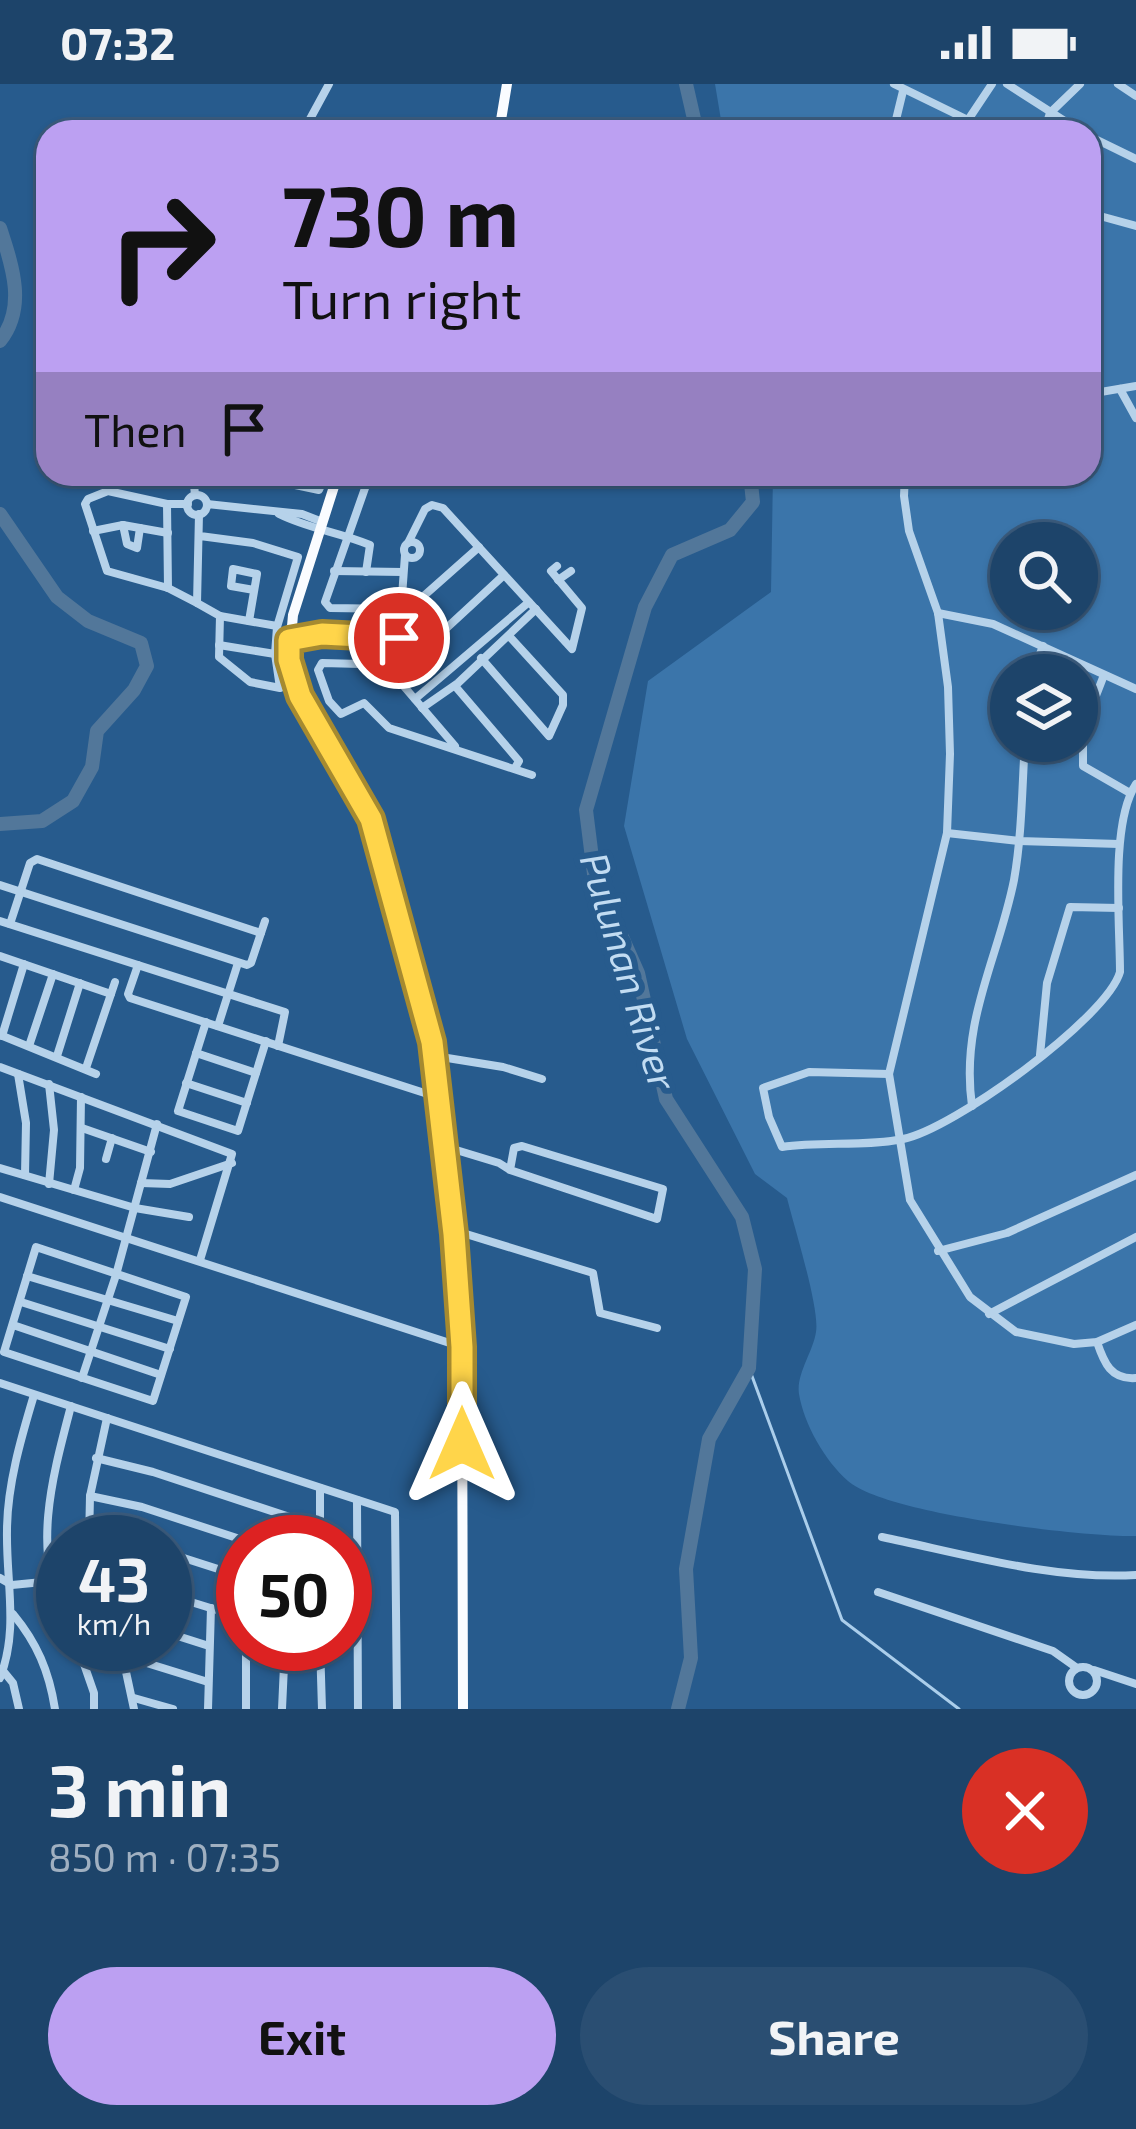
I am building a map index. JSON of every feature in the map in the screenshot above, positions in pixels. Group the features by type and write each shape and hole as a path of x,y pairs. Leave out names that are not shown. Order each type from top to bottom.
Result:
{"main road":[{"path":"501,120 507,84"},
{"path":"333,486 286,631 289,660 300,696 371,819 435,1056 462,1347 463,1709"}],"street":[{"path":"310,119 329,84"},
{"path":"894,84 968,120 992,84"},
{"path":"1007,84 1062,120"},
{"path":"1048,120 1080,84"},
{"path":"1118,84 1136,96"},
{"path":"896,120 903,91"},
{"path":"1101,142 1136,159"},
{"path":"1101,216 1136,226"},
{"path":"1101,392 1136,386"},
{"path":"1120,389 1136,418"},
{"path":"107,486 108,490"},
{"path":"188,504 195,495 194,486"},
{"path":"365,486 325,602 330,608 400,613 479,547"},
{"path":"904,486 909,531 938,613 948,709 947,833 889,1074 910,1200 970,1297 1016,1333 1040,1340 1097,1342 1136,1325"},
{"path":"188,504 167,504 108,490 86,501 107,571 168,588 220,616 286,631 399,638"},
{"path":"195,495 207,504"},
{"path":"167,504 168,588"},
{"path":"188,504 192,513 199,514"},
{"path":"207,504 279,514 370,545 365,572"},
{"path":"197,603 199,514 207,504"},
{"path":"456,747 400,682 405,555 424,509 443,508 572,649 582,608 551,571 556,566"},
{"path":"94,531 123,525 168,532"},
{"path":"123,525 130,546 140,546 140,528"},
{"path":"200,536 253,543 298,557 286,631 274,654 281,685 277,689 241,675 219,657 220,616"},
{"path":"405,555 413,558 420,552 417,544 408,543"},
{"path":"334,571 404,572"},
{"path":"558,580 571,571"},
{"path":"504,575 413,659 322,663 318,670 328,700 341,713 364,703 389,728 532,775"},
{"path":"249,621 254,590"},
{"path":"422,708 455,686 509,636 532,605"},
{"path":"415,699 532,605"},
{"path":"938,613 993,624 1136,688"},
{"path":"482,658 549,736 563,695 509,636"},
{"path":"219,645 274,654"},
{"path":"1040,654 1043,646"},
{"path":"889,1074 809,1072 763,1088 782,1147 903,1139 972,1106 1040,1055 1116,988 1120,972 1119,844 1133,788 1083,766 1083,729 1104,674"},
{"path":"455,686 519,761 514,768"},
{"path":"972,1106 969,1041 1014,880 1024,762"},
{"path":"947,833 1119,844"},
{"path":"261,934 38,859 31,860 5,922 285,1012 278,1047"},
{"path":"0,885 238,962 251,963 265,921"},
{"path":"1040,1055 1047,983 1070,907 1119,908"},
{"path":"0,956 111,994"},
{"path":"218,1026 238,962"},
{"path":"24,964 1,1035 96,1074"},
{"path":"138,965 130,998 437,1097"},
{"path":"29,1046 53,974"},
{"path":"86,1068 115,982"},
{"path":"56,1056 80,983"},
{"path":"206,1022 178,1111 198,1118 238,1131 266,1042"},
{"path":"196,1053 256,1073"},
{"path":"435,1056 542,1079"},
{"path":"0,1066 157,1124 232,1158"},
{"path":"18,1074 26,1123 25,1175"},
{"path":"186,1083 247,1103"},
{"path":"49,1084 54,1130 49,1184"},
{"path":"74,1190 80,1168 81,1096"},
{"path":"82,1378 157,1124"},
{"path":"82,1128 151,1152"},
{"path":"106,1159 112,1138"},
{"path":"443,1146 499,1163 510,1170 657,1220 665,1194 663,1189 522,1146 514,1148 510,1170"},
{"path":"141,1183 170,1184 232,1158"},
{"path":"200,1260 232,1158"},
{"path":"0,1168 135,1208 190,1216"},
{"path":"938,1251 1007,1233 1136,1175"},
{"path":"0,1197 462,1347"},
{"path":"453,1230 592,1273 600,1312 657,1328"},
{"path":"989,1314 1136,1237"},
{"path":"36,1247 116,1275 186,1297 153,1401 4,1352 36,1247"},
{"path":"28,1276 178,1321"},
{"path":"21,1302 170,1349"},
{"path":"13,1324 161,1375"},
{"path":"1097,1342 1107,1367 1117,1376 1136,1378"},
{"path":"0,1383 395,1513 397,1709"},
{"path":"19,1709 13,1683 2,1674 12,1648 12,1585 3,1532 34,1395"},
{"path":"48,1515 50,1485 71,1406"},
{"path":"90,1515 106,1418"},
{"path":"96,1458 284,1515"},
{"path":"320,1488 320,1515"},
{"path":"0,1492 10,1497"},
{"path":"90,1496 216,1532"},
{"path":"357,1500 358,1709"},
{"path":"882,1537 1068,1573 1136,1575"},
{"path":"0,1578 12,1585 36,1583"},
{"path":"878,1592 1053,1651 1077,1668 1136,1684"},
{"path":"192,1602 216,1610"},
{"path":"208,1709 211,1608"},
{"path":"12,1613 32,1637 44,1662 55,1709"},
{"path":"192,1641 209,1646"},
{"path":"1077,1668 1069,1684 1081,1695 1097,1685 1092,1670"},
{"path":"86,1671 94,1709"},
{"path":"128,1671 134,1709"},
{"path":"172,1671 208,1682"},
{"path":"245,1709 246,1671"},
{"path":"282,1709 284,1671"},
{"path":"321,1671 322,1709"},
{"path":"134,1697 173,1709"}],"shaded area":[{"path":"715,84 1136,84 1136,1536 1031,1528 901,1504 848,1481 824,1453 799,1394 816,1321 787,1198 755,1174 687,1039 624,826 648,681 771,592 773,486 1101,486 1101,120 721,120"}],"waterway":[{"name":"Pulunan River","path":"686,84 694,120"},
{"path":"0,228 15,286 13,314 0,341"},
{"name":"Pulunan River","path":"678,1709 691,1658 686,1569 709,1439 749,1368 755,1269 742,1217 666,1099 638,973 594,874 586,810 645,607 672,555 730,530 753,502 751,486"},
{"path":"0,514 57,597 88,621 141,643 147,666 134,690 97,731 92,767 73,801 42,821 0,824"},
{"path":"749,1368 842,1620 959,1709"}],"route":[{"path":"399,638 322,634 289,640 289,660 300,696 371,819 432,1042 454,1234 462,1347 462,1444"}]}
